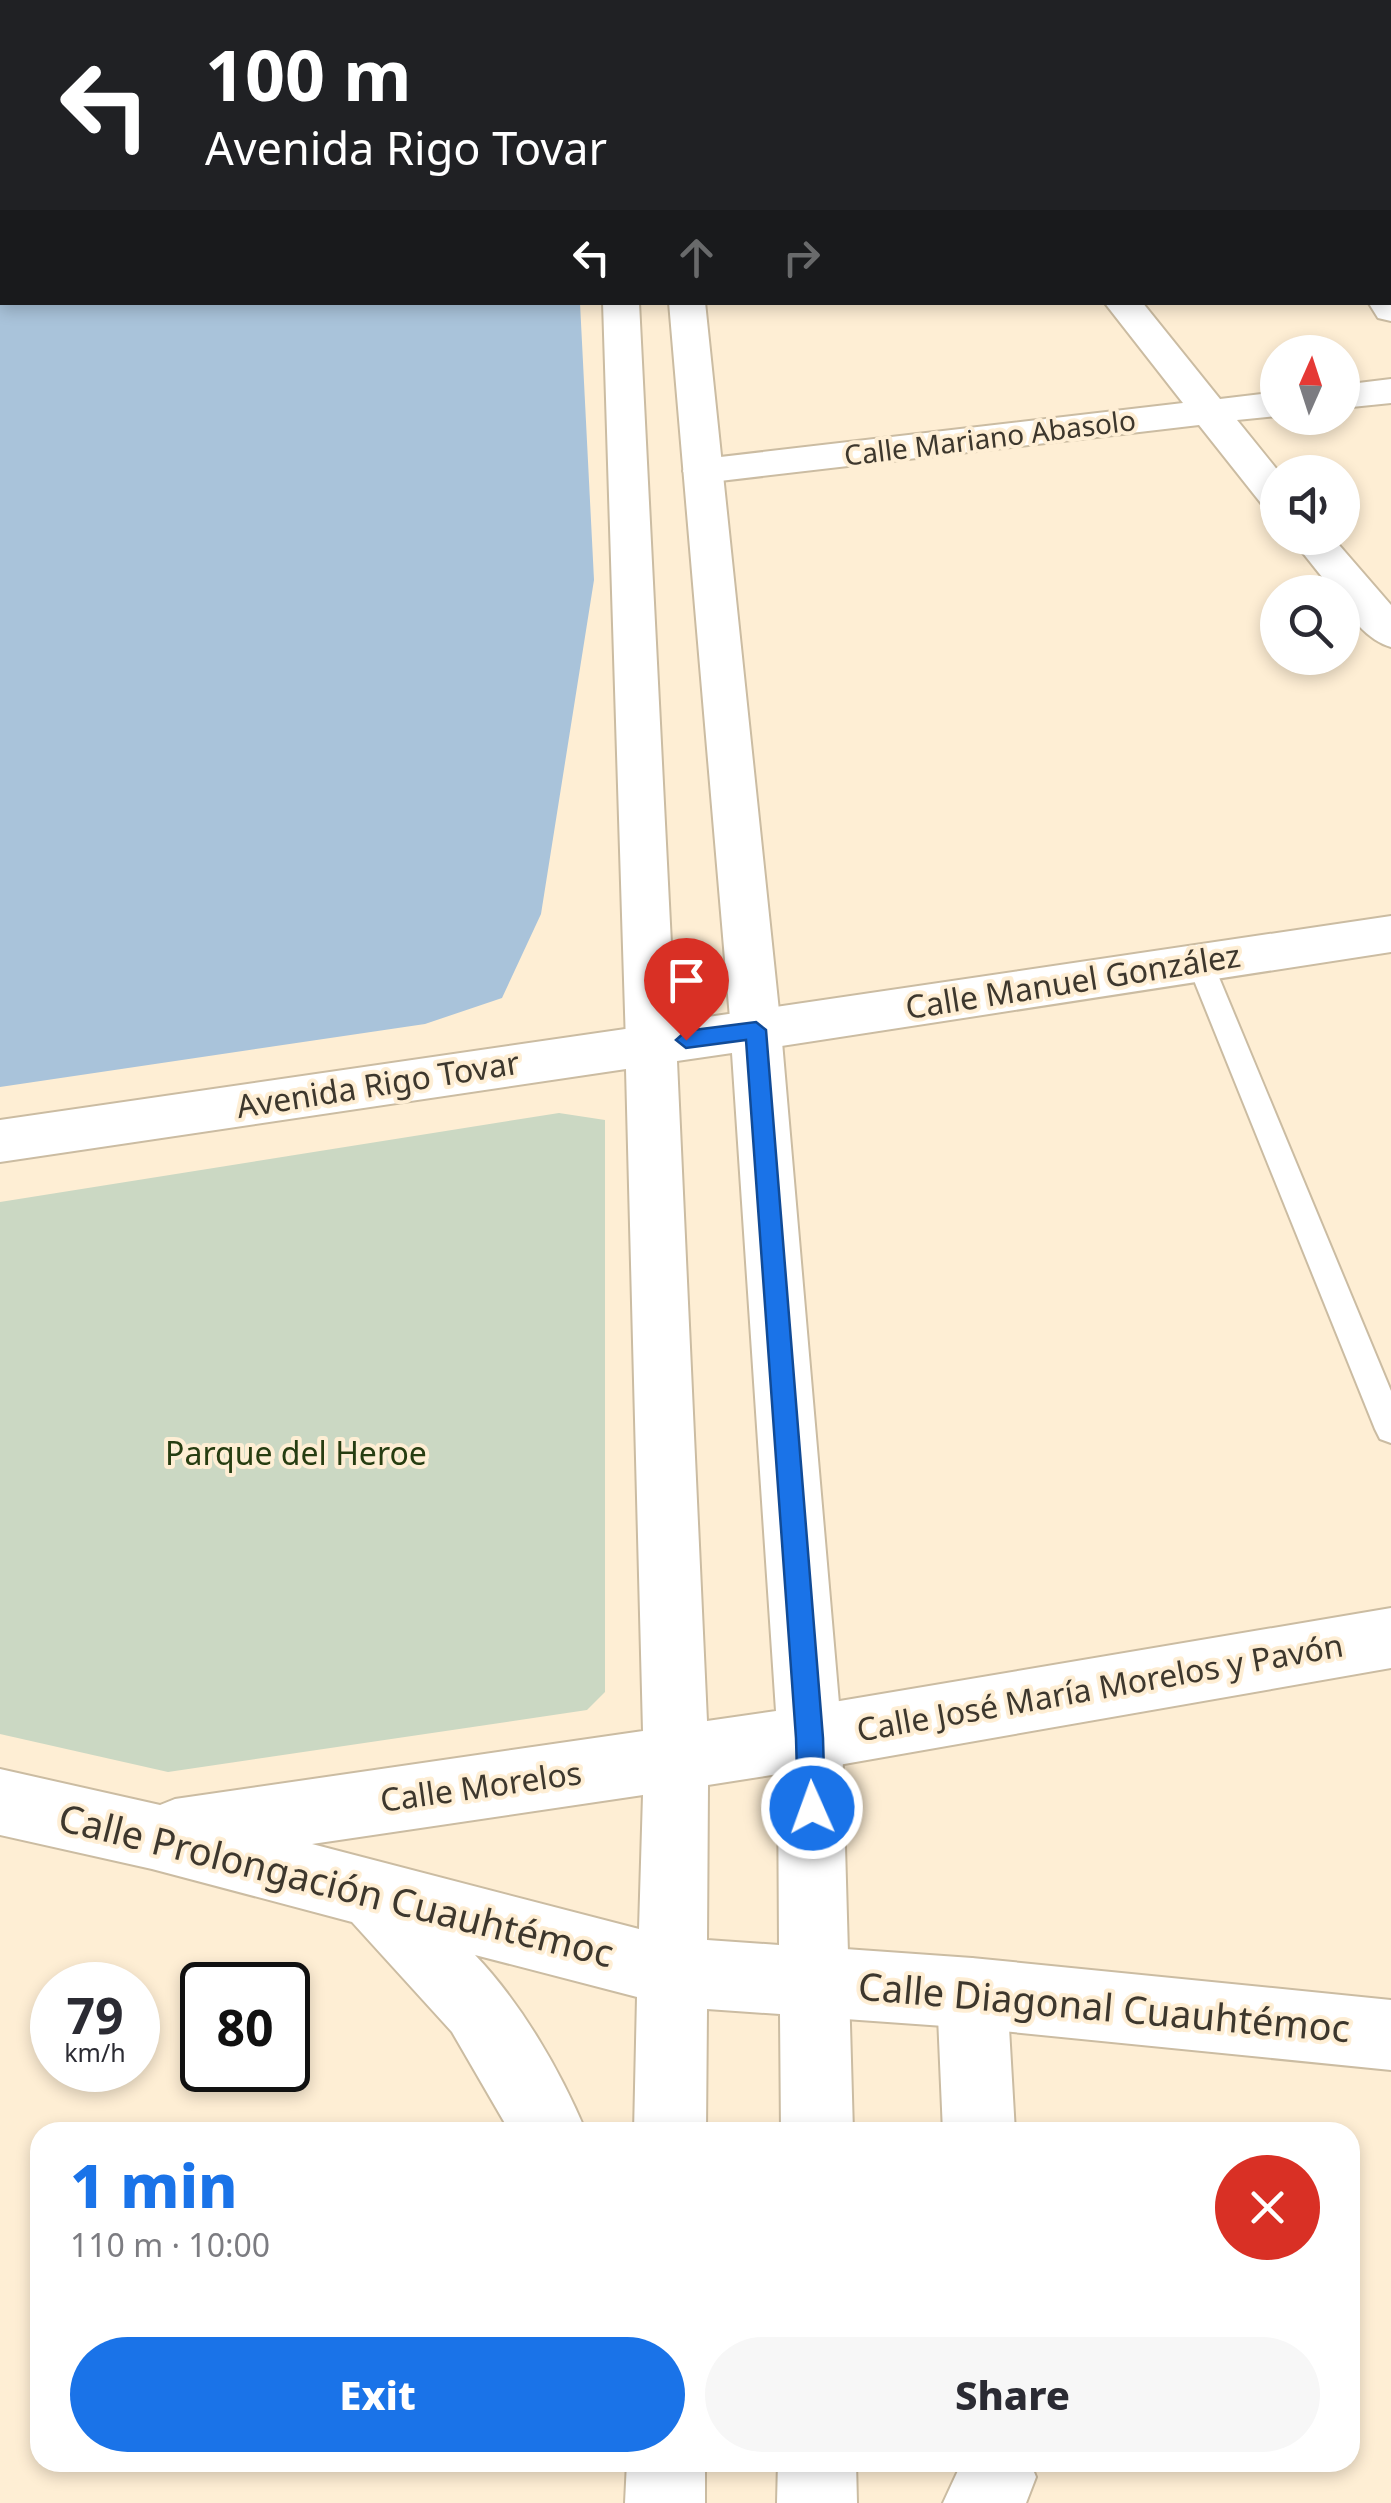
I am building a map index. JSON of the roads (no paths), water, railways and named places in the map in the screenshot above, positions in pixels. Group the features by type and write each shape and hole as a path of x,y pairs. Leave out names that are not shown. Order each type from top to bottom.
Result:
{"main road":[{"path":"621,305 676,1758 670,2122"},
{"path":"687,305 756,1030 810,1738 817,2122"},
{"path":"1124,305 1260,476"},
{"path":"1360,395 1391,391"},
{"name":"Calle Mariano Abasolo","path":"703,471 1260,406"},
{"path":"1325,555 1391,633"},
{"name":"Calle Manuel González","path":"756,1030 1391,934"},
{"name":"Avenida Rigo Tovar","path":"0,1142 756,1030"},
{"name":"Calle José María Morelos y Pavón","path":"810,1738 1391,1638"},
{"name":"Calle Morelos","path":"152,1836 810,1738"},
{"name":"Calle Prolongación Cuauhtémoc","path":"0,1802 152,1836 672,1972 817,1982"},
{"path":"370,1892 477,2007 544,2122"},
{"name":"Calle Diagonal Cuauhtémoc","path":"817,1982 972,1993 1391,2034"},
{"path":"972,1993 979,2122"},
{"path":"665,2503 666,2472"},
{"path":"817,2472 817,2503"}],"lane":[{"path":"1200,963 1391,1429"}],"water":[{"path":"0,305 580,305 594,580 541,914 502,998 425,1024 0,1087"}],"park label":[{"name":"Parque del Heroe","path":"296,1454"}]}
